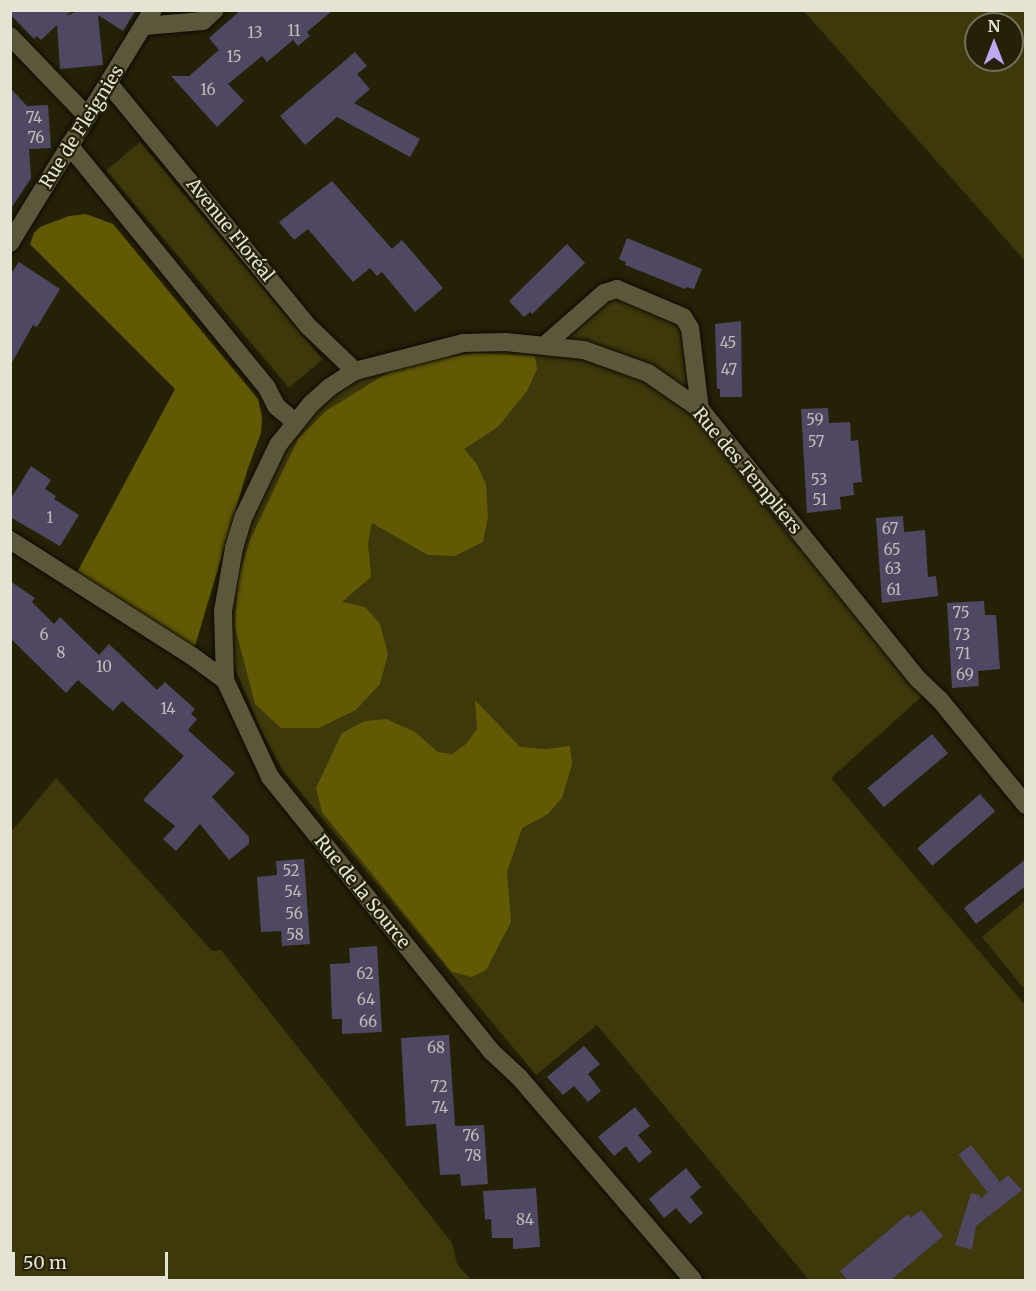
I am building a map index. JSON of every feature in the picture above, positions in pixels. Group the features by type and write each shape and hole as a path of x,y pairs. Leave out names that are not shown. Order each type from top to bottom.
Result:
{"street":[{"name":"Rue de Fleignies","path":"10,243 69,145 110,85 153,10"},
{"path":"144,26 203,21 215,10"},
{"path":"10,36 88,117"},
{"name":"Avenue Floréal","path":"110,85 309,327 355,371"},
{"path":"69,145 267,388 276,406 295,422"},
{"path":"546,344 604,293 617,289 683,317 690,328 700,410"},
{"name":"Rue des Templiers","path":"225,680 223,611 234,548 259,482 278,446 295,422 330,387 355,371 463,343 546,344 584,350 648,374 700,410 918,679 940,700 1026,805"},
{"name":"Rue de la Source","path":"10,540 192,656 225,680 270,777 490,1051 519,1077 693,1281"}],"shaded area":[{"path":"804,11 1025,11 1025,261"},
{"path":"140,142 323,360 289,388 106,170"},
{"path":"86,214 113,224 258,399 262,417 261,433 248,468 192,656 73,580 175,389 30,244 34,233 40,227 69,216"},
{"path":"604,293 683,317 700,410 929,690 831,778 1025,1005 1025,1280 809,1280 597,1025 536,1075 284,772 262,732 225,644 223,611 259,481 330,387 463,343 546,344"},
{"path":"476,353 535,356 537,369 527,391 498,427 464,449 476,463 486,484 488,517 483,542 455,556 428,555 372,523 368,543 371,577 342,602 365,607 380,624 388,654 380,684 356,710 319,728 281,728 255,704 235,627 238,579 250,540 298,439 326,411 389,372 427,360"},
{"path":"475,700 520,747 545,749 570,746 572,764 562,798 548,814 522,828 507,872 511,922 486,970 472,977 452,972 322,812 316,788 342,733 365,721 386,719 415,732 438,752 452,754 466,744 477,729"},
{"path":"56,778 212,951 221,950 452,1243 457,1264 471,1280 11,1280 11,832"},
{"path":"1025,901 1025,990 982,937"}],"building":[{"path":"10,10 72,10 66,16 80,10 136,10 123,31 98,15 103,65 60,69 57,25 41,40 37,36 34,39 10,14"},
{"path":"241,10 333,10 307,32 310,36 298,46 293,40 267,62 262,56 228,84 244,101 217,127 171,76 189,76 219,50 209,38"},
{"path":"355,52 367,66 357,74 370,89 354,103 420,139 410,157 337,117 305,145 280,116"},
{"path":"10,88 27,106 48,105 51,148 29,149 31,178 10,210"},
{"path":"332,181 392,249 402,240 443,288 415,312 382,272 377,276 370,268 353,282 308,229 294,240 279,222"},
{"path":"627,238 702,269 694,289 687,287 685,289 625,265 626,262 619,259"},
{"path":"567,244 585,263 532,314 530,312 524,317 509,301"},
{"path":"19,262 60,289 37,327 33,325 10,366 10,275"},
{"path":"741,321 742,397 720,397 720,389 717,389 715,324"},
{"path":"828,408 829,423 850,422 851,441 858,440 862,482 853,483 854,495 840,497 841,509 807,513 801,409"},
{"path":"31,466 51,480 45,489 56,496 54,499 79,515 60,546 10,517 10,500"},
{"path":"903,516 904,532 925,530 928,577 936,576 938,596 882,603 876,518"},
{"path":"10,581 35,598 32,602 54,624 60,617 99,655 109,644 157,690 165,682 195,709 191,714 197,719 188,730 235,773 212,797 249,837 249,844 229,860 200,824 176,851 163,839 175,826 143,800 184,756 122,701 113,711 78,680 66,693 10,638"},
{"path":"984,601 985,615 996,615 1000,669 978,671 979,686 952,688 947,603"},
{"path":"932,734 948,753 884,807 868,788"},
{"path":"980,794 995,811 932,866 917,848"},
{"path":"304,859 310,944 282,946 281,931 261,932 257,877 277,875 276,861"},
{"path":"1026,859 1026,886 976,924 964,908"},
{"path":"377,946 382,1032 342,1034 342,1019 332,1019 330,964 350,963 349,948"},
{"path":"449,1035 455,1126 484,1125 488,1184 461,1186 460,1174 440,1175 436,1124 406,1126 401,1038"},
{"path":"584,1046 600,1064 588,1074 601,1091 588,1102 574,1086 563,1095 547,1077"},
{"path":"635,1107 650,1126 638,1135 652,1152 639,1163 626,1146 614,1156 598,1137"},
{"path":"971,1145 1000,1182 987,1192 958,1155"},
{"path":"686,1168 701,1187 690,1197 703,1213 690,1224 676,1208 664,1218 649,1199"},
{"path":"1008,1175 1022,1190 976,1226 972,1250 955,1245 971,1193 980,1195 980,1199"},
{"path":"536,1188 540,1247 513,1249 513,1238 492,1238 491,1219 485,1220 483,1191"},
{"path":"921,1210 943,1236 890,1281 848,1281 840,1271 908,1214 911,1218"}]}
